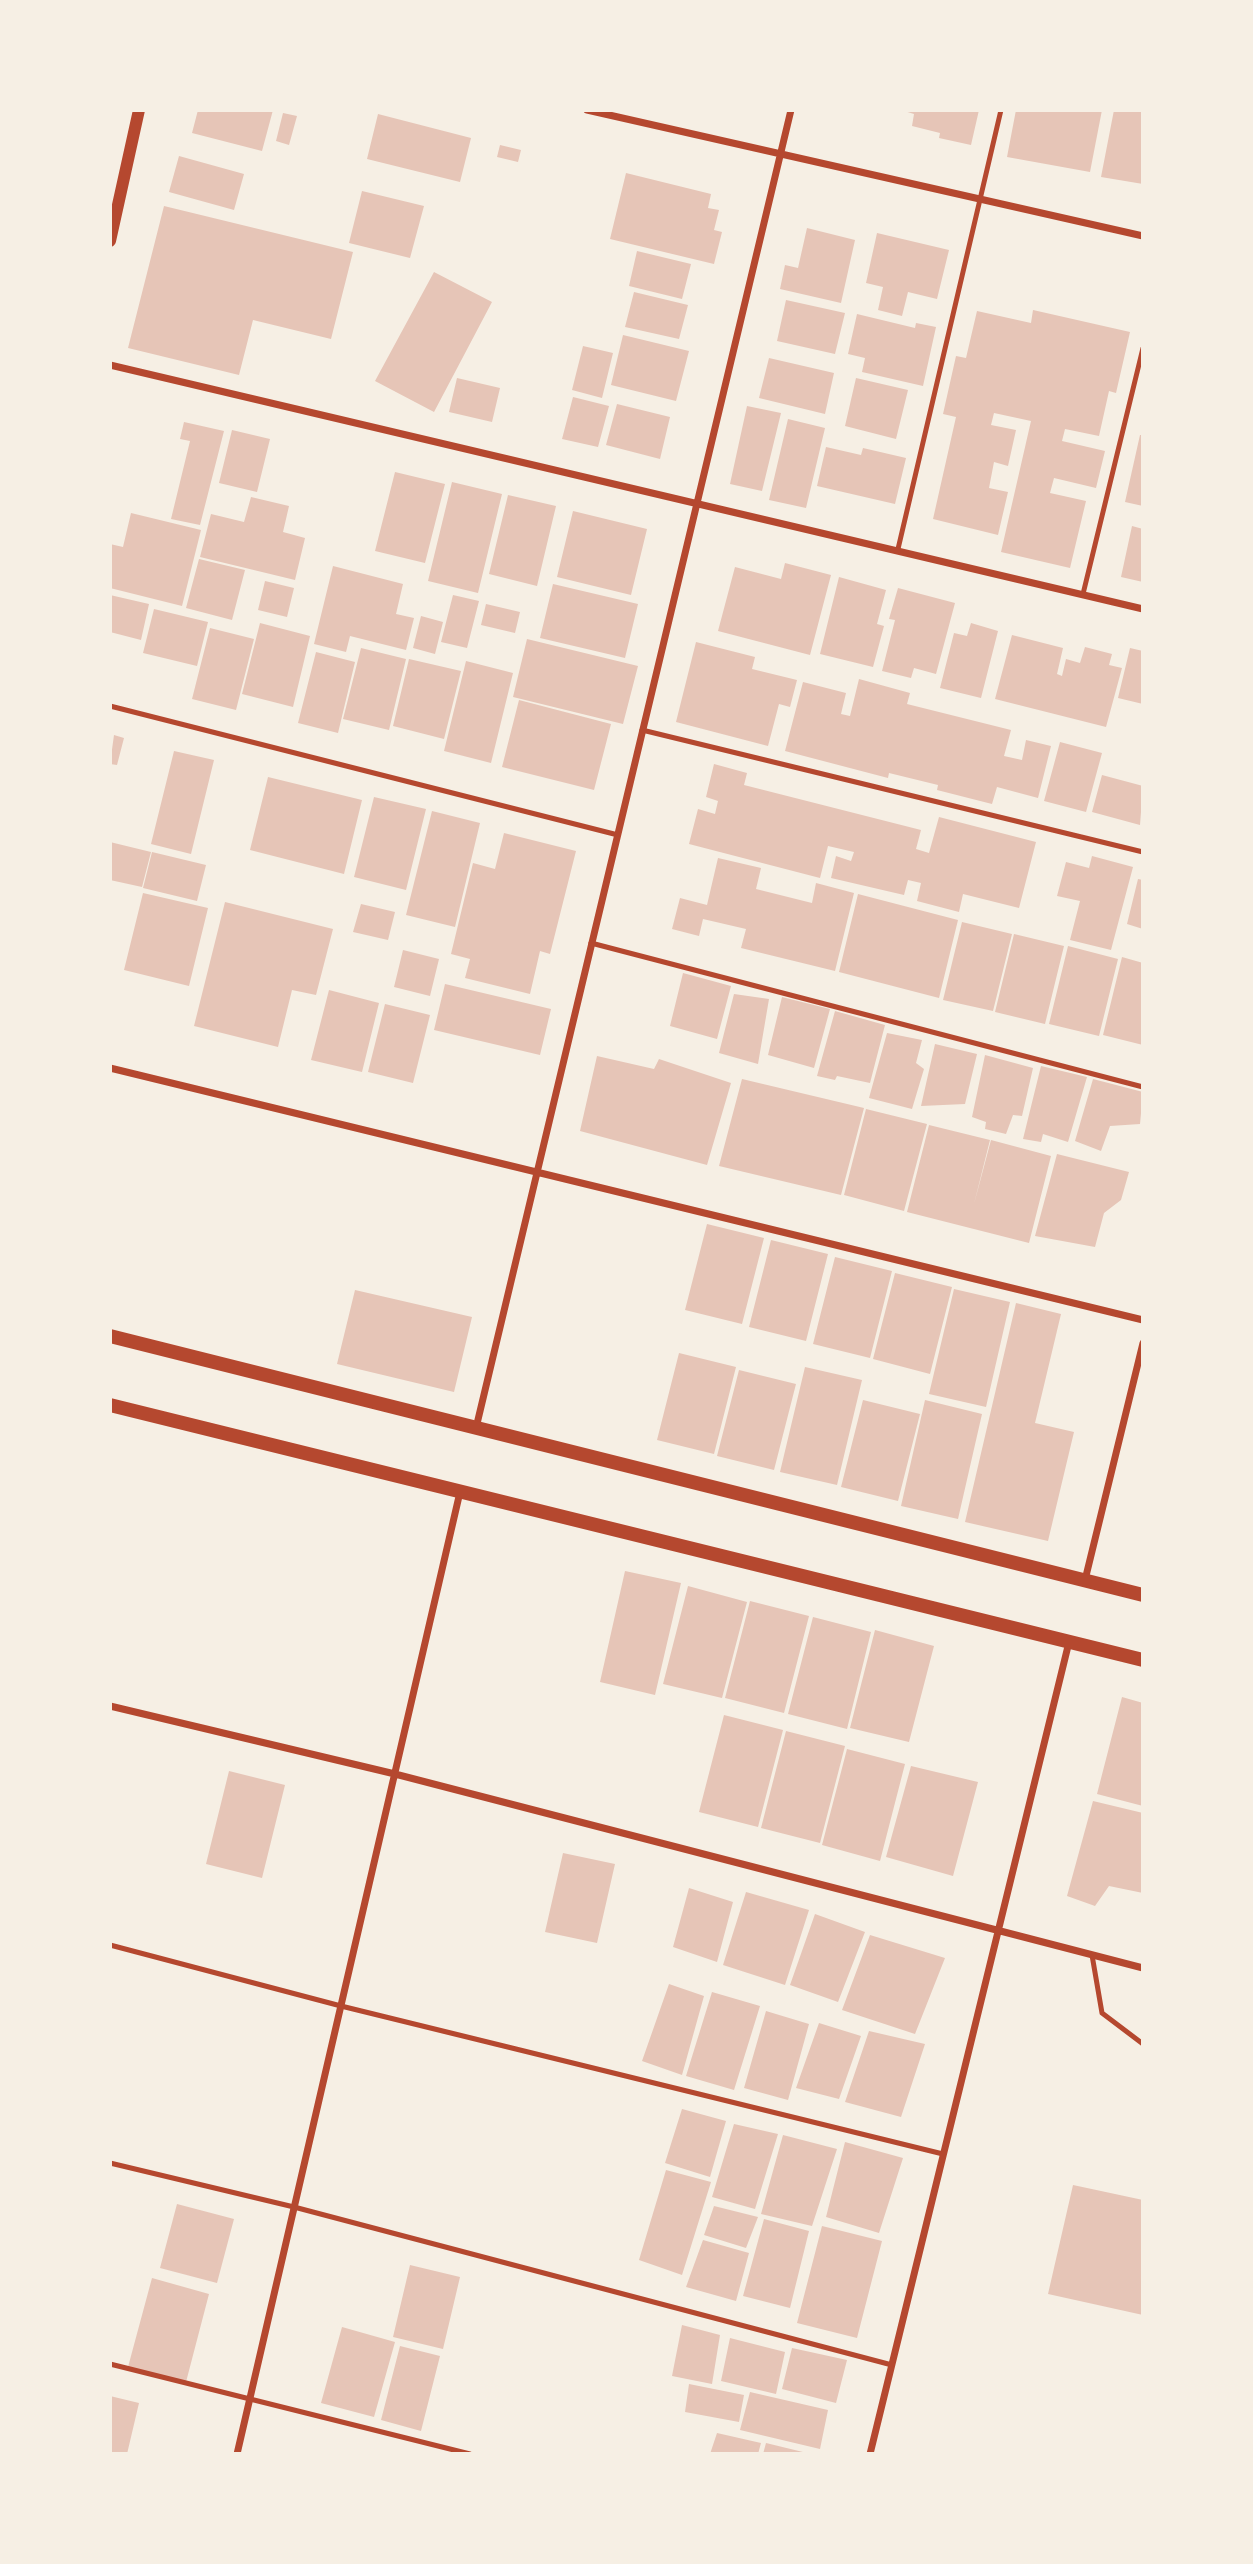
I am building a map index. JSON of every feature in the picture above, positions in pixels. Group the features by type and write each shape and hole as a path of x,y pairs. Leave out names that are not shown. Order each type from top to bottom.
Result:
{"main road":[{"path":"110,1336 1143,1595"},
{"path":"110,1405 1143,1660"}],"street":[{"path":"110,241 139,110"},
{"path":"587,110 1143,236"},
{"path":"476,1428 791,110"},
{"path":"110,365 1143,609"},
{"path":"110,1068 1143,1320"},
{"path":"1085,1581 1143,1343"},
{"path":"237,2454 460,1492"},
{"path":"870,2454 1069,1642"},
{"path":"110,1706 395,1774 999,1928 1143,1968"}],"lane":[{"path":"898,549 1002,110"},
{"path":"1083,594 1143,348"},
{"path":"110,706 618,835"},
{"path":"642,730 1143,852"},
{"path":"592,943 1143,1087"},
{"path":"110,1945 341,2006 943,2154"},
{"path":"1092,1955 1102,2013 1118,2028 1143,2044"},
{"path":"110,2163 294,2207 892,2365"},
{"path":"110,2364 470,2454"}],"building":[{"path":"198,110 273,110 262,151 192,133"},
{"path":"901,110 979,110 971,145 939,138 940,133 912,126 914,114"},
{"path":"1016,110 1102,110 1090,172 1007,157"},
{"path":"1114,110 1143,110 1143,184 1101,177"},
{"path":"283,113 297,116 289,145 276,141"},
{"path":"378,114 471,138 460,182 367,159"},
{"path":"500,145 521,150 518,162 497,157"},
{"path":"179,156 244,174 234,210 169,192"},
{"path":"626,173 711,194 708,208 719,210 714,230 722,232 714,264 610,239"},
{"path":"362,191 424,206 410,258 349,243"},
{"path":"164,206 353,252 331,339 253,320 239,375 128,348"},
{"path":"807,228 855,240 841,303 780,289 785,265 798,268"},
{"path":"877,233 949,250 937,299 908,292 902,316 878,310 883,287 866,283"},
{"path":"637,251 691,264 682,299 629,286"},
{"path":"434,272 492,302 434,412 375,381"},
{"path":"634,292 688,305 679,339 625,327"},
{"path":"786,300 845,313 835,354 777,341"},
{"path":"1033,310 1130,332 1116,393 1109,391 1099,436 1065,429 1062,441 1105,451 1096,488 1054,478 1050,493 1086,501 1070,568 1001,552 1031,421 994,413 991,425 1016,430 1008,466 994,462 989,488 1008,492 998,535 933,519 956,417 943,414 956,356 966,358 977,311 1031,323"},
{"path":"857,314 915,328 916,323 936,327 923,386 862,372 865,358 848,354"},
{"path":"623,335 689,351 676,401 611,385"},
{"path":"583,346 613,353 602,398 572,390"},
{"path":"769,358 834,373 825,414 759,398"},
{"path":"457,378 500,388 492,422 449,412"},
{"path":"856,378 908,390 896,439 845,426"},
{"path":"573,397 609,406 598,447 562,439"},
{"path":"617,404 670,417 660,459 606,445"},
{"path":"747,406 781,413 762,491 730,484"},
{"path":"788,419 825,428 806,508 769,500"},
{"path":"184,422 224,431 200,525 171,519 190,441 180,439"},
{"path":"232,430 270,439 257,492 219,483"},
{"path":"1140,435 1143,435 1143,506 1125,502"},
{"path":"826,447 861,455 863,448 906,458 895,504 817,486"},
{"path":"395,472 445,484 425,563 375,551"},
{"path":"452,482 502,494 478,593 428,581"},
{"path":"508,495 556,506 537,586 489,574"},
{"path":"251,497 289,506 283,532 305,538 295,580 200,557 211,514 244,522"},
{"path":"573,511 647,529 631,595 557,577"},
{"path":"131,513 201,530 182,606 110,588 110,544 123,547"},
{"path":"1132,526 1143,529 1143,582 1121,577"},
{"path":"199,559 245,570 232,620 186,608"},
{"path":"785,563 831,575 810,655 718,631 735,567 781,579"},
{"path":"333,566 403,584 396,614 414,618 406,650 350,636 346,652 314,644"},
{"path":"839,577 886,590 877,624 884,626 873,667 820,654"},
{"path":"265,581 294,588 287,617 258,610"},
{"path":"553,584 638,604 625,658 540,638"},
{"path":"898,588 955,603 936,674 914,668 911,678 882,671 895,620 889,619"},
{"path":"110,595 149,604 141,640 110,632"},
{"path":"453,595 479,601 467,648 441,642"},
{"path":"486,604 520,612 515,633 481,625"},
{"path":"154,609 208,622 197,666 143,653"},
{"path":"421,616 443,622 435,654 413,648"},
{"path":"260,623 310,636 293,707 242,694"},
{"path":"971,623 998,631 981,698 940,688 954,633 967,636"},
{"path":"210,628 254,639 236,710 192,699"},
{"path":"1012,635 1063,648 1057,674 1062,676 1066,659 1080,663 1085,647 1112,654 1109,665 1122,668 1106,727 995,699"},
{"path":"527,639 638,666 623,724 513,697"},
{"path":"696,642 755,657 752,669 797,680 790,707 779,704 768,746 676,722"},
{"path":"361,648 406,659 389,730 343,719"},
{"path":"1130,648 1143,651 1143,704 1118,698"},
{"path":"316,652 355,662 338,733 298,723"},
{"path":"409,659 461,671 444,739 393,726"},
{"path":"466,661 513,673 491,763 444,751"},
{"path":"859,679 910,693 907,704 1011,730 1004,756 1022,760 1026,740 1051,746 1038,798 997,787 992,804 937,790 938,785 889,773 888,778 785,751 803,682 846,693 841,714 850,716"},
{"path":"519,700 611,724 594,790 502,767"},
{"path":"114,735 124,738 117,765 110,764"},
{"path":"1060,742 1102,753 1086,812 1044,801"},
{"path":"174,751 214,760 191,854 151,844"},
{"path":"714,764 747,773 744,785 921,830 916,849 929,853 939,817 1036,842 1019,908 963,894 959,912 917,901 921,883 908,880 904,895 831,878 836,856 851,861 854,852 828,846 820,878 689,844 698,809 715,814 718,801 706,797"},
{"path":"1102,775 1143,786 1140,825 1092,812"},
{"path":"268,777 362,800 344,874 250,850"},
{"path":"374,797 426,809 406,890 354,877"},
{"path":"432,811 480,823 455,927 406,915"},
{"path":"504,833 576,851 550,954 540,951 530,994 465,978 470,959 451,954 473,863 495,869"},
{"path":"110,842 151,852 142,887 110,880"},
{"path":"152,852 206,865 197,901 143,888"},
{"path":"1092,856 1133,867 1111,950 1070,940 1080,901 1057,896 1066,862 1089,868"},
{"path":"718,858 761,868 756,889 812,903 816,883 854,893 835,971 741,948 746,929 703,919 699,936 672,929 680,898 707,905"},
{"path":"1138,879 1143,880 1143,929 1127,924"},
{"path":"143,893 208,908 189,986 124,970"},
{"path":"858,894 958,920 939,998 839,972"},
{"path":"225,902 333,929 316,995 292,990 278,1047 194,1026"},
{"path":"361,904 395,912 388,940 353,932"},
{"path":"962,922 1012,934 993,1011 943,1000"},
{"path":"1014,934 1064,946 1045,1024 995,1012"},
{"path":"1068,946 1118,959 1099,1036 1049,1024"},
{"path":"403,950 439,959 430,996 394,987"},
{"path":"1122,957 1143,963 1143,1045 1103,1035"},
{"path":"683,973 731,986 717,1039 670,1026"},
{"path":"445,984 551,1009 540,1055 434,1030"},
{"path":"329,990 379,1003 362,1072 311,1060"},
{"path":"734,994 769,999 758,1064 719,1053"},
{"path":"782,997 830,1009 814,1068 768,1055"},
{"path":"385,1004 430,1015 413,1083 368,1072"},
{"path":"835,1011 885,1025 870,1083 837,1076 835,1080 817,1076"},
{"path":"887,1033 922,1040 916,1063 924,1069 912,1109 869,1098"},
{"path":"935,1044 977,1054 965,1104 921,1106"},
{"path":"985,1055 1033,1068 1022,1116 1013,1115 1006,1134 985,1129 986,1122 972,1117"},
{"path":"597,1056 654,1069 659,1059 731,1083 707,1165 580,1131"},
{"path":"1041,1066 1087,1077 1068,1142 1043,1134 1041,1142 1023,1139"},
{"path":"742,1079 864,1108 841,1195 719,1166"},
{"path":"1093,1079 1143,1092 1140,1124 1110,1126 1101,1151 1075,1141"},
{"path":"866,1109 927,1124 904,1211 844,1195"},
{"path":"929,1125 990,1140 974,1204 991,1140 1051,1156 1029,1243 907,1212"},
{"path":"1057,1154 1129,1172 1121,1200 1104,1213 1095,1247 1035,1236"},
{"path":"707,1224 764,1238 742,1324 685,1310"},
{"path":"771,1240 828,1254 806,1341 749,1327"},
{"path":"835,1257 892,1271 870,1358 813,1344"},
{"path":"895,1273 952,1287 930,1374 873,1359"},
{"path":"954,1289 1010,1302 986,1407 929,1394"},
{"path":"355,1290 472,1317 454,1392 337,1364"},
{"path":"1016,1303 1061,1314 1035,1423 1074,1432 1048,1541 965,1522"},
{"path":"679,1353 736,1367 714,1454 657,1440"},
{"path":"805,1367 862,1380 837,1485 780,1472"},
{"path":"739,1370 796,1384 774,1470 717,1456"},
{"path":"863,1400 920,1414 898,1501 841,1487"},
{"path":"925,1400 982,1414 958,1519 901,1506"},
{"path":"625,1571 681,1583 655,1695 600,1682"},
{"path":"688,1586 747,1602 722,1698 663,1684"},
{"path":"750,1601 809,1616 784,1713 725,1698"},
{"path":"813,1617 871,1632 847,1729 788,1714"},
{"path":"875,1630 934,1646 909,1742 850,1728"},
{"path":"1122,1697 1143,1703 1143,1806 1097,1794"},
{"path":"724,1715 783,1730 758,1827 699,1812"},
{"path":"786,1731 845,1746 820,1843 761,1828"},
{"path":"847,1749 905,1764 880,1861 822,1845"},
{"path":"911,1766 978,1782 953,1876 886,1857"},
{"path":"229,1771 285,1785 262,1878 206,1864"},
{"path":"1093,1801 1143,1813 1143,1893 1109,1886 1095,1906 1067,1896"},
{"path":"563,1853 615,1864 597,1943 545,1932"},
{"path":"689,1888 733,1902 717,1962 673,1947"},
{"path":"746,1892 809,1910 785,1985 723,1965"},
{"path":"815,1914 865,1932 838,2002 790,1985"},
{"path":"870,1935 945,1958 915,2034 842,2010"},
{"path":"669,1984 704,1996 682,2075 642,2061"},
{"path":"712,1992 760,2006 734,2090 686,2076"},
{"path":"766,2011 809,2024 788,2100 744,2088"},
{"path":"819,2023 861,2036 839,2099 796,2088"},
{"path":"869,2031 925,2044 901,2117 845,2102"},
{"path":"682,2109 726,2121 710,2177 665,2163"},
{"path":"734,2124 778,2134 755,2209 712,2197"},
{"path":"783,2135 837,2149 812,2226 761,2214"},
{"path":"845,2142 903,2158 879,2233 826,2217"},
{"path":"666,2170 711,2182 682,2275 639,2260"},
{"path":"1073,2185 1143,2200 1143,2315 1048,2294"},
{"path":"177,2204 234,2219 217,2283 160,2268"},
{"path":"714,2206 758,2217 746,2248 704,2235"},
{"path":"764,2219 809,2231 790,2308 743,2296"},
{"path":"822,2226 882,2241 857,2338 797,2323"},
{"path":"703,2240 749,2253 736,2301 686,2287"},
{"path":"410,2265 460,2277 443,2349 393,2337"},
{"path":"152,2278 209,2294 186,2382 128,2367"},
{"path":"682,2325 720,2335 712,2384 672,2376"},
{"path":"342,2327 395,2342 374,2417 321,2403"},
{"path":"730,2338 785,2352 776,2394 721,2381"},
{"path":"400,2346 440,2356 421,2431 381,2420"},
{"path":"792,2348 847,2360 836,2403 782,2389"},
{"path":"689,2384 744,2395 739,2422 685,2412"},
{"path":"750,2392 828,2410 820,2449 740,2430"},
{"path":"110,2396 139,2403 127,2454 110,2454"},
{"path":"717,2433 761,2443 758,2454 710,2454"},
{"path":"766,2443 807,2453 763,2454"}]}
